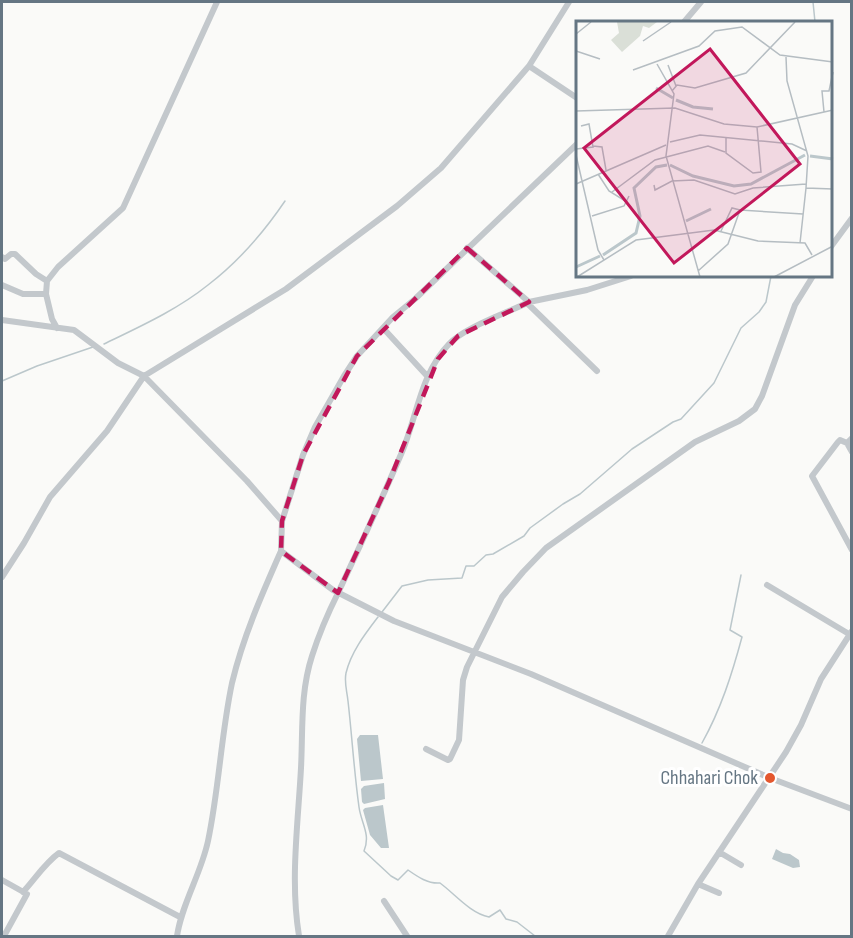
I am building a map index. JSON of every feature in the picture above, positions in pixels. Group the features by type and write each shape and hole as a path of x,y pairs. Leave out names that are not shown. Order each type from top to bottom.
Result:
{"street":[{"path":"57,328 52,319 46,294 47,281 58,267 123,208 217,2"},
{"path":"2,577 50,497 107,431 144,376 286,289 396,206 450,160 529,66 569,2"},
{"path":"685,21 701,2"},
{"path":"529,66 576,97"},
{"path":"177,936 180,917 207,848 232,684 245,635 281,551 282,521 303,455 315,427 357,356 393,317 415,299 576,145"},
{"path":"832,247 852,218"},
{"path":"467,248 597,370"},
{"path":"2,257 5,259 15,254 47,281"},
{"path":"306,936 299,933 295,855 305,684 315,646 403,449 428,377 448,345 458,336 528,303 587,290 626,278"},
{"path":"426,749 450,759 459,740 463,677 473,651 502,597 546,548 695,442 739,421 755,408 762,396 795,305 812,278"},
{"path":"2,285 23,294 46,294"},
{"path":"2,320 74,330 118,363 144,376 247,481 282,521"},
{"path":"383,328 428,377"},
{"path":"852,452 849,440 840,440 812,476 852,550"},
{"path":"281,551 338,593 394,621 531,674 770,778 852,809"},
{"path":"668,936 698,884 770,778 801,725 821,679 850,633 767,585"},
{"path":"719,852 741,865"},
{"path":"23,892 51,858 59,853 180,917"},
{"path":"2,880 27,894 4,936"},
{"path":"698,884 719,893"},
{"path":"384,901 406,936"}],"highlighted area":[{"path":"467,248 529,302 458,336 438,359 389,482 338,593 281,551 282,521 303,455 357,356"}],"shaded area":[{"path":"360,735 378,735 383,779 361,781 357,739"},
{"path":"384,783 385,799 364,804 362,802 361,789 364,786"},
{"path":"383,805 389,848 381,848 370,835 363,810"},
{"path":"776,849 799,860 800,867 793,868 772,859"}],"waterway":[{"path":"813,2 815,21"},
{"path":"104,344 171,310 208,285 250,246 285,201"},
{"path":"382,612 402,586 428,580 462,578 466,566 474,566 486,555 493,554 524,536 530,528 580,494 632,449 681,419 714,383 741,328 759,312 766,302 771,278"},
{"path":"2,381 37,366 93,347"},
{"path":"702,743 725,691 742,637 730,630 741,575"},
{"path":"378,617 355,651 345,677 359,807 366,834 364,851 398,880 408,870 427,881 440,883 475,912 489,917 500,910 506,919 517,922 535,936"}],"place":[{"name":"Chhahari Chok","path":"770,778"}]}
